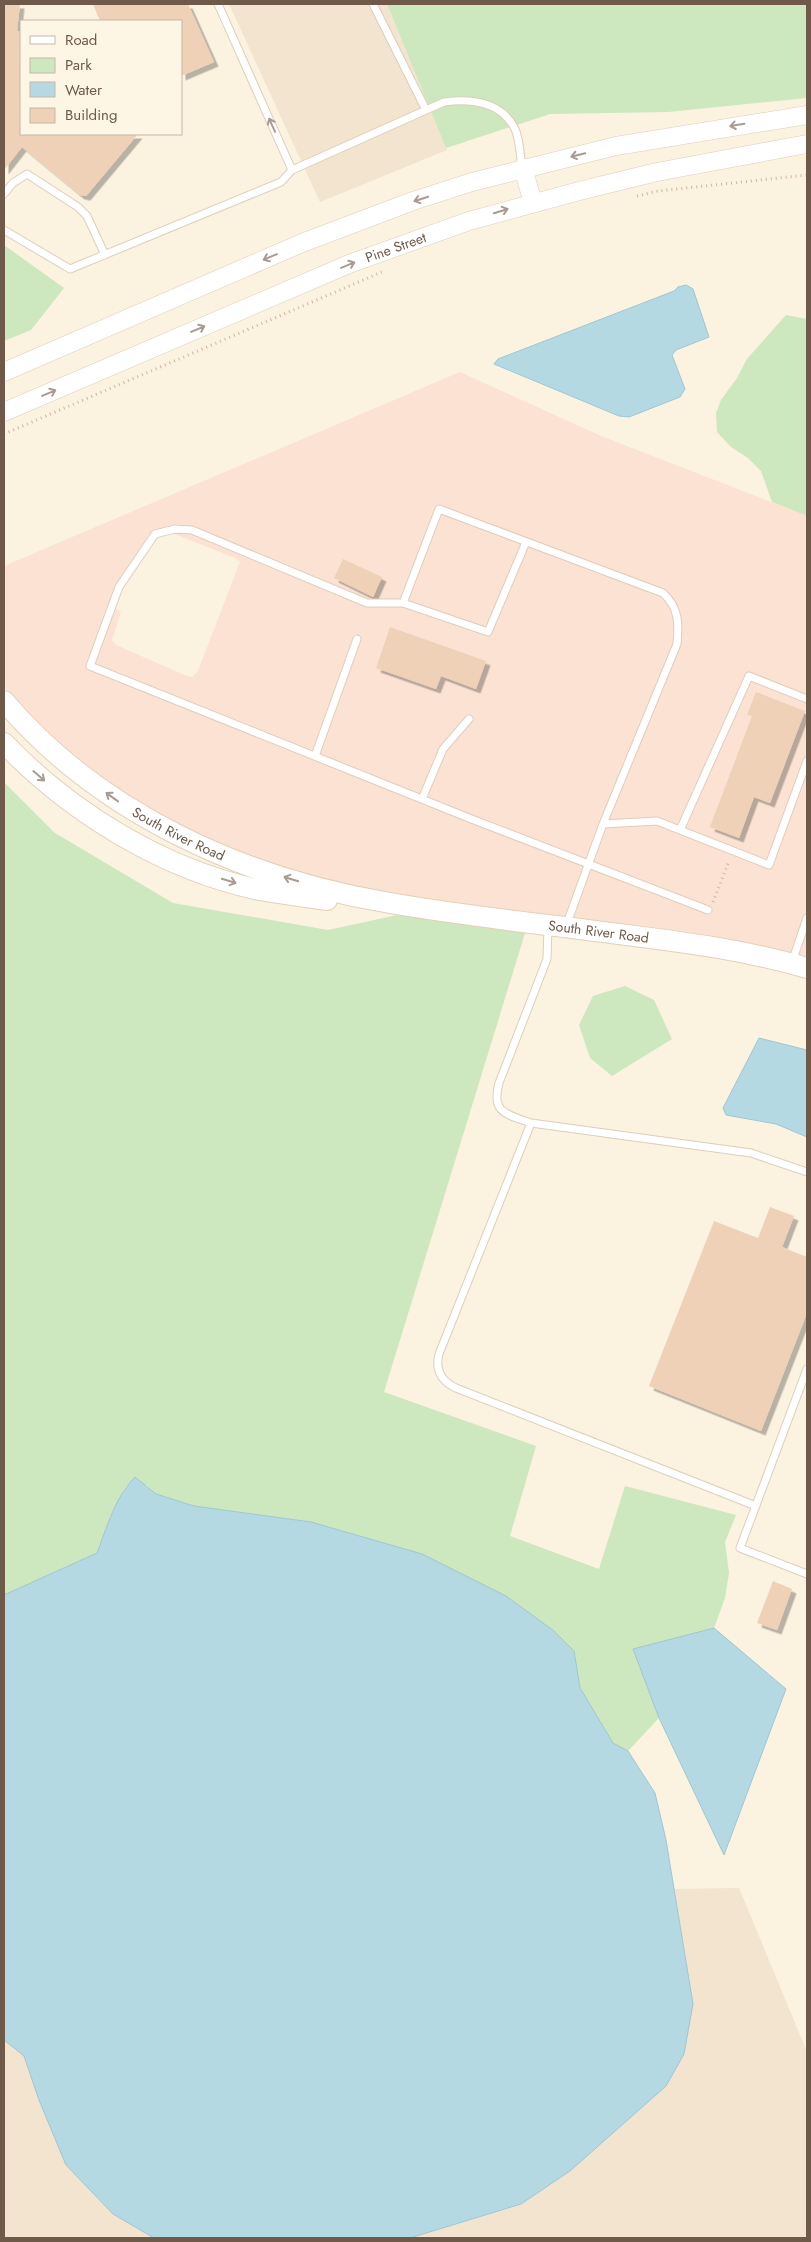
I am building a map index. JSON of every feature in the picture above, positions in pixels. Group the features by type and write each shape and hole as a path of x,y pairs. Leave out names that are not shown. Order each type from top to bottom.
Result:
{"main road":[{"name":"South River Road","path":"4,701 26,727 58,758 122,805 196,845 276,874 337,892 389,903 730,950 799,966"},
{"name":"South River Road","path":"4,743 56,791 95,820 182,866 259,890 328,900 389,903"}],"street":[{"path":"4,372 302,243 413,201 522,168 616,146 807,116"},
{"name":"Pine Street","path":"4,412 349,264 469,221 533,202 658,172 807,144"},
{"path":"522,168 533,202"}],"lane":[{"path":"218,4 292,170"},
{"path":"373,4 426,110"},
{"path":"4,230 70,269 281,182 292,170 444,102 461,99 481,101 504,113 515,129 522,168"},
{"path":"4,194 13,183 27,174 78,207 87,216 105,255"},
{"path":"403,603 439,510 663,593 673,602 680,622 677,644 603,824 589,864 557,926 547,959 499,1083 496,1101 498,1108 508,1115 530,1123 751,1153 807,1172"},
{"path":"526,542 488,632 403,603 367,603 192,530 175,529 155,534 120,586 90,666 422,799 708,910"},
{"path":"315,756 357,639"},
{"path":"680,830 749,676 807,698"},
{"path":"422,799 443,749 469,719"},
{"path":"603,824 657,821 769,866 807,761"},
{"path":"799,966 807,918"},
{"path":"530,1123 438,1354 437,1365 440,1375 446,1383 456,1388 756,1506"},
{"path":"807,1369 740,1548 807,1574"}],"path":[{"path":"630,198 658,191 807,175"},
{"path":"4,434 383,271"},
{"path":"713,902 733,851"}],"shaded area":[{"path":"229,4 387,4 447,150 320,202"},
{"path":"460,372 601,436 807,516 807,959 400,896 340,884 271,863 201,837 128,797 65,751 34,721 4,686 4,566","holes":["172,533 235,558 240,562 198,671 192,677 116,645 112,640 121,612 115,608 113,603 131,561 163,534"]},
{"path":"739,1888 807,2052 807,2238 410,2238 436,2229 682,1940 675,1889"},
{"path":"4,2040 24,2056 39,2100 113,2214 154,2238 4,2238"}],"green space":[{"path":"387,4 807,4 807,98 668,112 550,114 446,148"},
{"path":"4,245 64,288 31,330 4,341"},
{"path":"786,315 807,319 807,516 772,502 761,471 748,458 731,447 717,432 716,413 721,400 737,378 747,359"},
{"path":"4,782 55,833 173,903 328,930 402,914 526,930 384,1392 536,1446 510,1536 599,1569 625,1486 736,1515 725,1542 729,1573 725,1598 714,1628 634,1649 659,1718 628,1751 613,1743 580,1688 574,1651 311,1522 194,1506 156,1494 146,1485 126,1486 111,1514 97,1553 4,1595"},
{"path":"625,986 654,1000 672,1039 612,1076 590,1058 579,1025 593,996"}],"water":[{"path":"686,285 693,289 709,337 676,350 672,355 685,389 680,397 629,417 619,416 494,364 498,359"},
{"path":"759,1038 807,1050 807,1137 776,1124 726,1115 723,1108"},
{"path":"135,1477 156,1494 194,1506 311,1522 422,1554 506,1596 554,1631 574,1651 580,1688 613,1743 628,1751 655,1793 666,1840 693,2004 684,2054 666,2086 570,2171 521,2204 410,2238 154,2238 113,2214 66,2165 39,2100 24,2056 4,2040 4,1595 97,1553 117,1503"},
{"path":"714,1628 786,1689 724,1855 659,1718 633,1649"}],"building":[{"path":"4,4 20,4 17,31 20,31 20,135 137,135 86,196 80,195 22,147 4,170"},
{"path":"93,4 188,4 214,62 182,76 182,20 100,20"},
{"path":"343,559 382,577 373,597 334,578"},
{"path":"390,627 486,661 476,689 441,676 436,689 376,668"},
{"path":"756,692 805,711 770,803 754,797 739,838 710,827 752,716 747,715"},
{"path":"770,1207 794,1216 782,1247 807,1257 807,1313 761,1431 649,1386 714,1221 758,1238"},
{"path":"773,1581 792,1589 777,1630 757,1623"}]}
